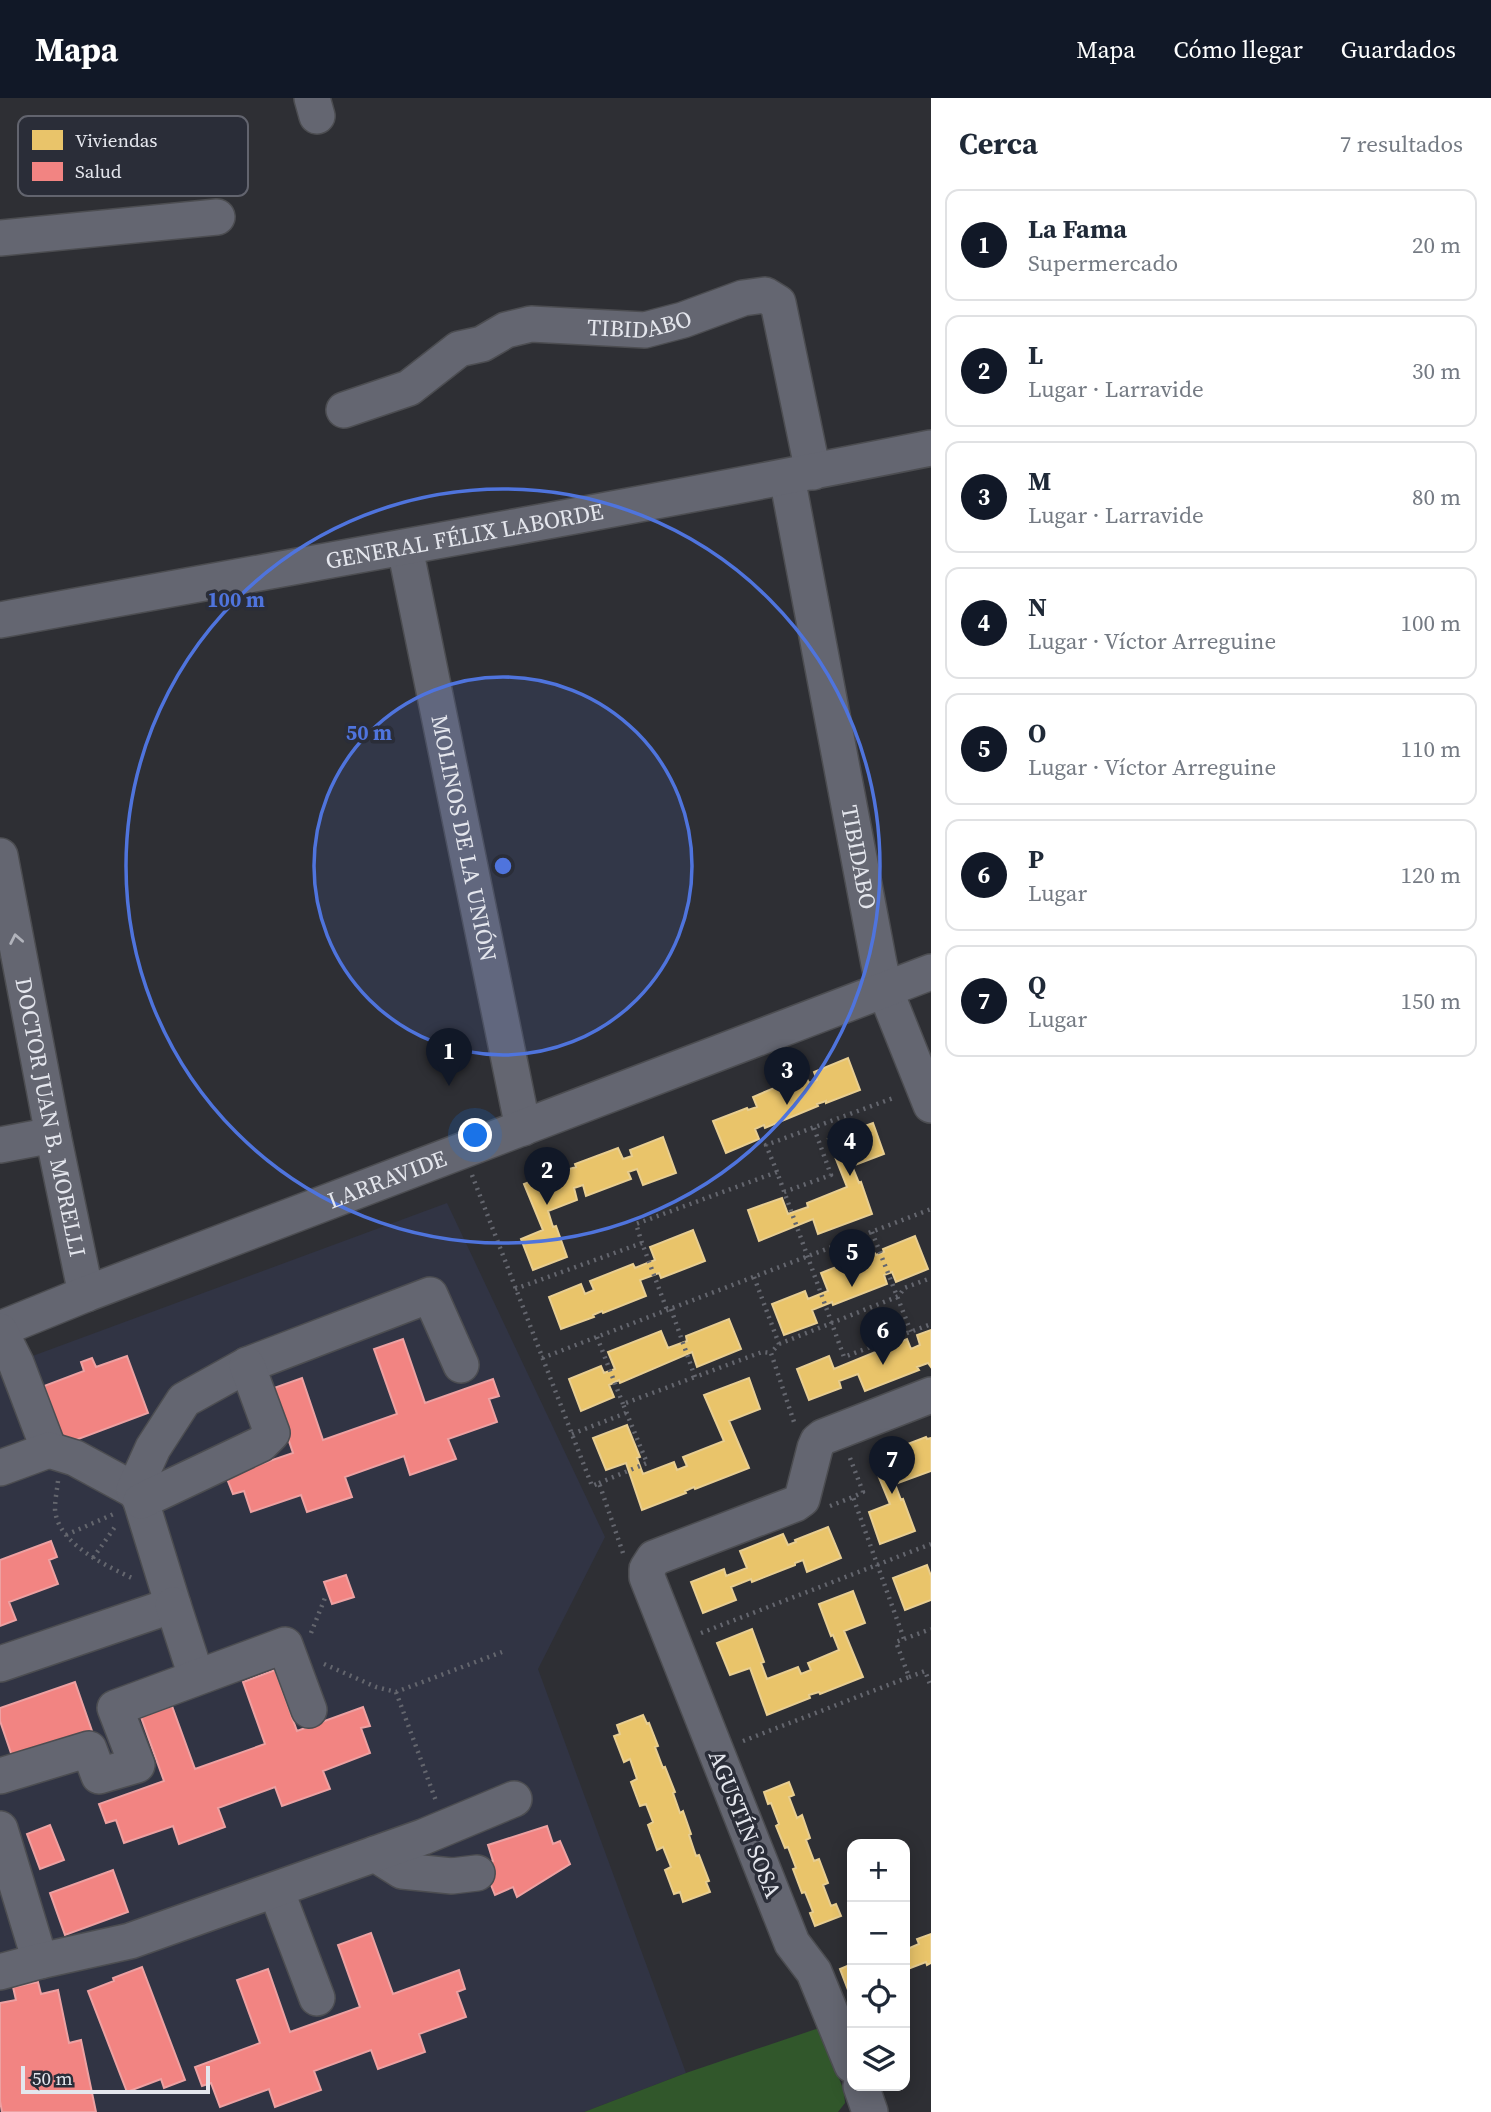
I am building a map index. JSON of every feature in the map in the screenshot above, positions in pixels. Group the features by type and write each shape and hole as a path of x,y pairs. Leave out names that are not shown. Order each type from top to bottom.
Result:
{"street":[{"path":"0,238 217,217"},
{"name":"TIBIDABO","path":"344,410 409,388 459,349 482,344 506,330 531,324 645,330 683,320 743,298 765,295 778,303 800,475 886,990 927,1096"},
{"name":"GENERAL FÉLIX LABORDE","path":"0,620 319,561 405,548 931,448"},
{"name":"MOLINOS DE LA UNIÓN","path":"405,548 523,1128"},
{"name":"DOCTOR JUAN B. MORELLI","path":"0,856 86,1294"},
{"name":"LARRAVIDE","path":"0,1330 86,1294 931,972"},
{"path":"0,1145 53,1135"},
{"path":"134,1499 152,1448 184,1400 247,1365 430,1295 461,1365"},
{"path":"0,1330 55,1452"},
{"path":"134,1499 267,1439 272,1433 247,1365"},
{"path":"647,1573 654,1558 796,1504 802,1499 828,1436 931,1395"},
{"path":"0,1468 55,1452 75,1458 111,1476 134,1499 172,1600 196,1676"},
{"name":"AGUSTÍN SOSA","path":"647,1573 792,1943 814,1972 847,2052"},
{"path":"0,1664 172,1600"},
{"path":"119,1718 88,1739 99,1776 137,1765 119,1718 115,1708 196,1676 294,1649 309,1710"},
{"path":"0,1776 89,1749"},
{"path":"0,1972 130,1941 423,1837 514,1800"},
{"path":"0,1829 40,1961"},
{"path":"375,1854 402,1871 452,1876 477,1873"},
{"path":"276,1890 317,1998"},
{"path":"863,2091 870,2112"}],"path":[{"path":"927,1096 814,1128 766,1145 844,1357 931,1324"},
{"path":"784,1192 831,1175 814,1128"},
{"path":"464,1151 474,1185 593,1486 647,1463 597,1337"},
{"path":"695,1377 636,1224 777,1172"},
{"path":"542,1358 931,1209"},
{"path":"872,1232 911,1332"},
{"path":"515,1289 642,1242"},
{"path":"754,1277 779,1344"},
{"path":"771,1353 779,1344 897,1297 904,1288 931,1278"},
{"path":"622,1404 762,1352 771,1353"},
{"path":"771,1353 794,1424 828,1436 863,1492 853,1497 904,1639"},
{"path":"572,1434 626,1413"},
{"path":"55,1452 55,1510 66,1535 93,1558 172,1600"},
{"path":"599,1483 624,1555 647,1573"},
{"path":"66,1535 134,1499"},
{"path":"93,1558 134,1499"},
{"path":"674,1643 931,1544"},
{"path":"325,1598 294,1649 376,1687 396,1692 502,1652"},
{"path":"909,1677 895,1642 931,1629"},
{"path":"716,1751 925,1671 931,1687"},
{"path":"396,1692 440,1813 439,1819 423,1837"}],"shaded area":[{"path":"447,1203 605,1537 538,1669 686,2073 584,2112 0,2112 0,1368"}],"green space":[{"path":"819,2028 844,2091 845,2103 838,2112 584,2112 686,2073"}],"building: Viviendas":[{"path":"848,1058 860,1090 817,1104 818,1106 765,1128 764,1125 755,1129 759,1139 726,1153 713,1121 757,1107 753,1097 805,1075 809,1083 817,1080 814,1072"},
{"path":"873,1123 884,1154 852,1166 859,1183 861,1182 872,1214 818,1234 813,1219 759,1241 748,1210 782,1198 788,1214 847,1187 828,1139"},
{"path":"663,1137 676,1173 643,1185 637,1169 628,1172 631,1179 586,1196 583,1185 574,1188 577,1200 548,1211 567,1257 533,1270 521,1239 543,1230 524,1184 565,1168 576,1167 575,1164 618,1148 623,1159 632,1156 630,1150"},
{"path":"693,1230 705,1261 661,1278 659,1273 640,1280 646,1296 561,1329 549,1297 581,1284 585,1294 594,1290 590,1281 633,1264 635,1268 655,1260 650,1247"},
{"path":"915,1236 928,1269 896,1282 892,1272 884,1275 887,1284 833,1305 832,1302 812,1310 817,1323 784,1335 772,1304 805,1291 808,1299 828,1291 821,1273 874,1252 876,1255 884,1252 883,1249"},
{"path":"729,1319 741,1349 697,1367 692,1352 620,1383 619,1380 609,1385 614,1397 581,1411 569,1379 601,1366 604,1373 615,1369 608,1352 661,1331 668,1348 687,1341 686,1336"},
{"path":"931,1330 931,1367 928,1363 917,1367 919,1370 865,1391 858,1374 839,1381 841,1388 809,1400 797,1369 829,1356 834,1369 907,1339 911,1349 920,1345 917,1335"},
{"path":"749,1378 760,1409 729,1421 749,1468 695,1489 694,1487 685,1491 686,1493 642,1510 626,1463 606,1470 593,1438 627,1425 640,1457 637,1458 643,1474 674,1462 677,1470 687,1466 683,1457 724,1441 704,1395"},
{"path":"926,1437 931,1438 931,1471 895,1484 915,1531 880,1544 869,1512 890,1504 871,1458"},
{"path":"828,1527 841,1558 807,1572 803,1560 752,1582 751,1579 731,1587 736,1600 703,1613 691,1582 724,1569 726,1576 747,1568 740,1551 783,1534 788,1545"},
{"path":"927,1565 931,1576 931,1600 905,1610 893,1578"},
{"path":"853,1591 865,1623 844,1631 863,1677 820,1694 809,1695 810,1698 767,1715 750,1668 730,1675 717,1643 752,1629 767,1679 798,1667 801,1674 811,1670 808,1663 839,1650 819,1604"},
{"path":"643,1715 658,1746 655,1747 675,1792 673,1793 680,1813 683,1811 696,1856 699,1855 709,1881 706,1882 710,1892 683,1902 680,1892 674,1894 665,1870 671,1867 663,1847 657,1850 648,1825 653,1822 646,1804 640,1806 631,1782 637,1779 630,1759 624,1762 614,1736 620,1734 617,1725"},
{"path":"789,1782 794,1795 789,1797 797,1818 802,1815 810,1838 806,1840 814,1861 819,1859 828,1883 823,1885 831,1906 836,1904 841,1916 815,1926 810,1913 813,1912 805,1892 802,1893 793,1869 796,1868 788,1847 785,1848 776,1826 779,1824 764,1792"},
{"path":"931,1934 931,1963 927,1965 926,1962 910,1968 910,1948 919,1944 917,1939"},
{"path":"847,1966 847,1987 840,1969"}],"building: Salud":[{"path":"403,1339 425,1403 493,1379 499,1396 489,1399 497,1422 448,1439 456,1459 410,1475 404,1456 345,1477 352,1497 307,1512 301,1495 251,1512 244,1491 233,1494 226,1476 293,1453 271,1389 302,1378 323,1440 397,1414 374,1349"},
{"path":"127,1356 148,1413 65,1444 44,1386 84,1371 81,1362 92,1358 96,1367"},
{"path":"51,1541 57,1557 49,1560 58,1584 9,1602 16,1620 0,1626 0,1560"},
{"path":"346,1575 354,1597 332,1604 324,1582"},
{"path":"275,1670 297,1731 363,1707 370,1726 361,1728 370,1753 323,1771 330,1789 282,1806 275,1787 218,1808 225,1827 179,1844 173,1826 124,1843 116,1820 106,1823 99,1804 164,1781 141,1717 172,1706 195,1769 265,1744 243,1682"},
{"path":"75,1682 92,1731 13,1759 0,1721 0,1708"},
{"path":"50,1825 64,1860 40,1869 27,1834"},
{"path":"547,1826 553,1844 560,1841 570,1864 517,1897 513,1887 495,1895 487,1875 489,1862 493,1861 488,1845"},
{"path":"113,1870 128,1912 65,1935 50,1893"},
{"path":"371,1933 393,1994 459,1970 465,1989 457,1992 466,2017 419,2034 425,2052 378,2069 371,2050 314,2071 321,2090 275,2107 269,2089 220,2107 211,2083 202,2086 195,2067 260,2043 237,1980 268,1969 290,2032 360,2007 338,1945"},
{"path":"142,1967 185,2080 164,2088 161,2079 127,2092 88,1991"},
{"path":"38,1982 41,1994 58,1990 69,2043 81,2040 96,2112 2,2112 0,2003 16,2000 13,1987"}],"place":[{"name":"La Fama","path":"449,1086"},
{"name":"M","path":"787,1105"},
{"name":"N","path":"850,1176"},
{"name":"L","path":"547,1205"},
{"name":"O","path":"852,1287"},
{"name":"P","path":"883,1365"},
{"name":"Q","path":"892,1494"}]}
